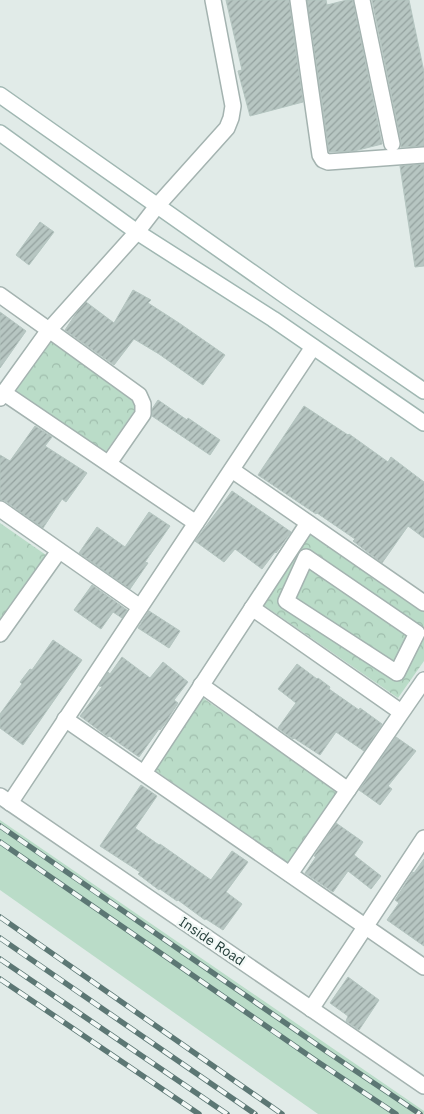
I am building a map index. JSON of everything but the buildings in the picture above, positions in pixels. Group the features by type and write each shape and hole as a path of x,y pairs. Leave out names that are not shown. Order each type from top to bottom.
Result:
{"street":[{"path":"196,523 109,463 2,395 49,330 227,128 231,118 232,106 213,0"},
{"path":"298,0 320,155 323,160 328,162 424,155"},
{"path":"362,0 392,144"},
{"path":"0,95 424,391"},
{"path":"0,133 137,232 273,320 424,423"},
{"path":"0,295 139,395 143,404 142,414 109,463"},
{"path":"273,320 287,297"},
{"path":"5,799 65,720 313,347"},
{"path":"232,470 424,603"},
{"path":"0,509 140,607"},
{"path":"144,774 308,523"},
{"path":"0,634 59,551"},
{"path":"306,557 417,632 397,673 286,601 306,557"},
{"path":"252,608 402,712"},
{"path":"290,874 424,680"},
{"path":"202,685 348,790"},
{"path":"65,720 424,967"},
{"name":"Inside Road","path":"5,799 424,1086"},
{"path":"311,1009 424,838"}],"green space":[{"path":"53,337 142,400 105,453 15,390"},
{"path":"0,523 46,555 0,620"},
{"path":"311,534 424,612 424,661 398,698 262,604"},
{"path":"203,698 338,791 288,863 153,769"},
{"path":"0,820 424,1111 424,1114 318,1114 0,890"}],"railway":[{"path":"0,826 420,1114"},
{"path":"0,842 396,1114"},
{"path":"0,917 282,1114"},
{"path":"0,938 255,1114"},
{"path":"0,959 227,1114"},
{"path":"0,979 199,1114"}]}
